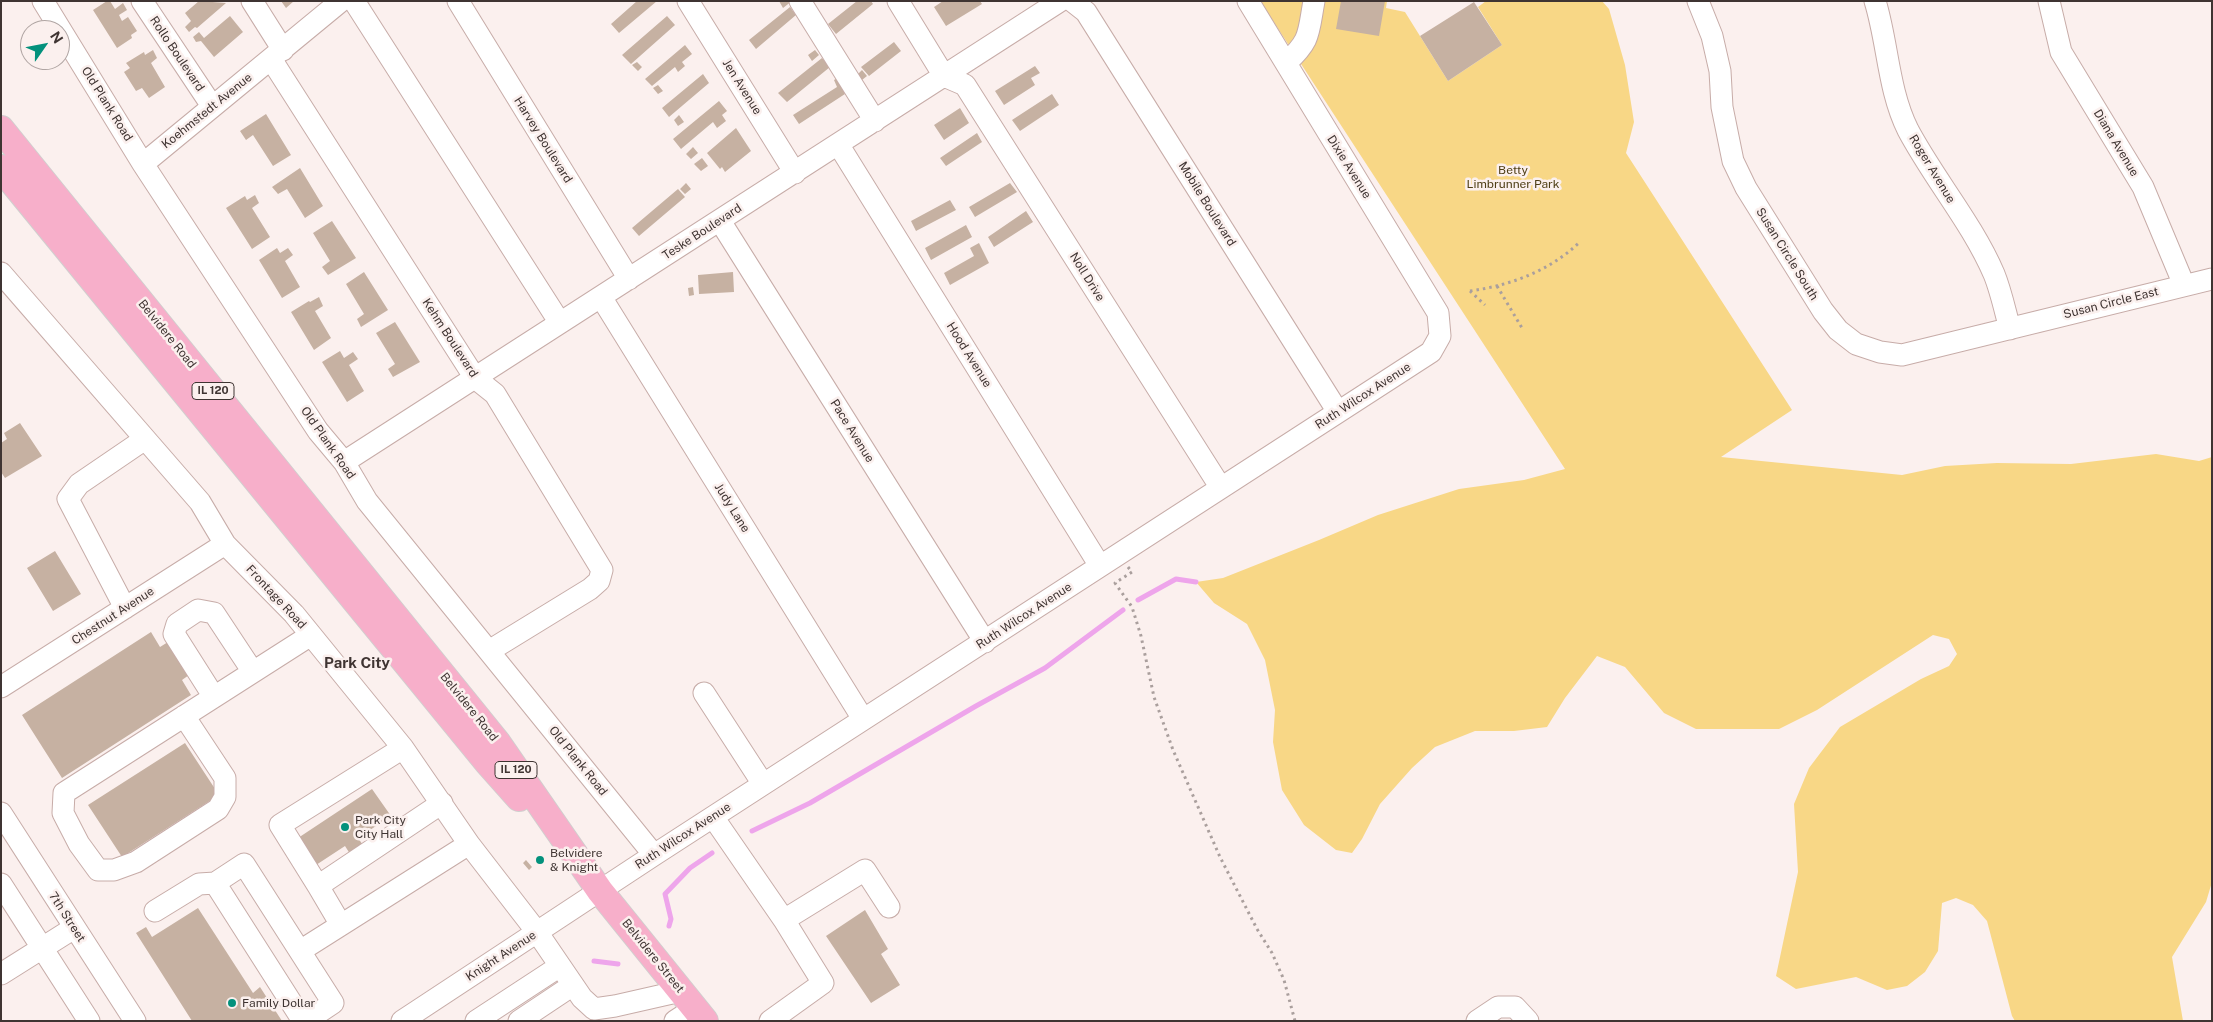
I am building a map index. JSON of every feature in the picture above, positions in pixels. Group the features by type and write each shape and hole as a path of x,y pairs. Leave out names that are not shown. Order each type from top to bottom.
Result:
{"main road":[{"name":"Belvidere Road","path":"1,129 497,742 600,890"},
{"name":"Belvidere Road","path":"1,168 487,762 575,865 600,890"},
{"name":"Belvidere Street","path":"600,890 689,1010"}],"street":[{"name":"Old Plank Road","path":"43,1 144,164 318,430 344,462 367,501 654,855"},
{"name":"Rollo Boulevard","path":"142,1 212,106"},
{"name":"Kehm Boulevard","path":"252,1 277,54 475,378 494,394 602,570 599,581 590,589 489,651"},
{"name":"Koehmstedt Avenue","path":"144,164 212,106 342,1"},
{"path":"354,1 560,324"},
{"name":"Harvey Boulevard","path":"458,1 629,279"},
{"name":"Jen Avenue","path":"688,1 795,173"},
{"path":"800,1 875,121"},
{"path":"898,1 944,76"},
{"name":"Teske Boulevard","path":"344,462 1060,1"},
{"name":"Mobile Boulevard","path":"1072,1 1086,12 1338,412"},
{"name":"Dixie Avenue","path":"1248,1 1423,286 1438,313 1440,336"},
{"path":"1286,63 1307,41 1314,1"},
{"name":"Susan Circle South","path":"1698,1 1712,36 1720,71 1722,107 1732,161 1746,188 1812,295 1838,330 1856,344 1880,352 1902,355 2010,329"},
{"name":"Roger Avenue","path":"1875,1 1882,22 1891,73 1908,129 1986,258 1994,275 2010,329"},
{"name":"Diana Avenue","path":"2050,1 2061,52 2143,187 2184,285"},
{"name":"Noll Drive","path":"944,76 965,85 1221,488"},
{"name":"Hood Avenue","path":"838,144 1100,566"},
{"name":"Pace Avenue","path":"720,221 985,642"},
{"name":"Frontage Road","path":"1,273 200,502 225,544 294,614 403,748 469,844 537,932 582,998 591,1015"},
{"name":"Susan Circle East","path":"2010,329 2212,279"},
{"name":"Judy Lane","path":"600,297 863,720"},
{"name":"Ruth Wilcox Avenue","path":"600,890 1431,352 1440,336"},
{"path":"125,608 68,499 79,484 145,439"},
{"name":"Chestnut Avenue","path":"1,687 225,544"},
{"path":"214,697 174,634 177,624 198,610 214,612 252,672"},
{"path":"184,716 225,778 225,797 218,809 136,862 114,870 98,870 79,844 63,813 64,793 252,672 311,635"},
{"path":"704,693 763,784"},
{"path":"341,925 280,825 403,748"},
{"path":"318,886 442,803"},
{"name":"7th Street","path":"1,813 135,1021"},
{"path":"713,817 784,920 823,982 770,1021"},
{"path":"300,951 469,844"},
{"path":"155,911 198,884 215,883 244,864 333,1003 304,1021 215,883"},
{"path":"784,920 866,870 889,907"},
{"path":"1,884 89,1021"},
{"name":"Knight Avenue","path":"402,1021 600,890"},
{"path":"1,974 74,928"},
{"path":"476,1021 560,966"},
{"path":"519,1021 573,985"},
{"path":"591,1015 615,1006 689,1010"},
{"path":"1477,1021 1498,1008 1506,1007 1515,1007 1528,1021"}],"path":[{"path":"1485,305 1470,291 1515,282 1533,274 1556,261 1580,242"},
{"path":"1497,286 1522,328"},
{"path":"1122,592 1132,607 1142,636 1154,697 1173,750 1220,857 1256,929 1275,959 1284,980 1295,1021"}],"green space":[{"name":"Betty Limbrunner Park","path":"1260,1 1387,1 1386,8 1405,12 1448,81 1502,45 1478,7 1486,1 1602,1 1609,9 1625,65 1634,122 1626,153 1792,410 1721,457 1902,475 1945,466 1997,463 2071,464 2156,454 2199,461 2212,457 2212,882 2206,902 2172,957 2183,1021 2015,1021 2012,1016 1987,921 1973,905 1956,898 1942,903 1938,951 1925,972 1907,986 1887,990 1856,977 1796,989 1776,976 1798,872 1794,804 1809,768 1840,727 1921,679 1949,666 1957,654 1949,639 1933,635 1817,710 1779,729 1696,729 1664,713 1625,667 1597,656 1565,698 1547,727 1514,731 1475,731 1435,747 1412,768 1380,804 1362,839 1352,853 1336,850 1304,825 1282,790 1273,742 1275,710 1265,660 1247,624 1214,603 1196,582 1223,578 1378,515 1459,489 1524,480 1565,469"}],"building":[{"path":"110,1 115,9 123,3 127,10 119,15 122,21 128,17 137,31 131,35 132,38 117,48 93,10"},
{"path":"199,1 226,3 197,28 195,27 189,32 185,27 191,21 185,13"},
{"path":"281,1 294,1 286,8"},
{"path":"637,1 657,1 619,33 611,24"},
{"path":"779,1 792,1 783,8"},
{"path":"857,1 871,1 873,4 836,34 828,24"},
{"path":"943,1 980,1 982,4 946,26 934,7"},
{"path":"1341,1 1385,1 1379,36 1336,29"},
{"path":"1474,2 1502,45 1448,81 1420,36"},
{"path":"790,7 796,15 756,49 749,40"},
{"path":"230,16 243,32 214,57 201,41 196,42 193,37 199,32 204,38"},
{"path":"667,16 675,25 631,64 622,55"},
{"path":"894,42 901,51 869,76 861,67"},
{"path":"685,45 692,54 682,62 685,66 678,72 675,67 652,86 645,79"},
{"path":"153,50 157,58 151,63 165,87 149,98 142,88 136,91 124,72 130,68 126,63 144,52 145,55"},
{"path":"815,50 819,55 812,61 808,55"},
{"path":"822,58 830,67 787,102 778,93"},
{"path":"637,62 642,67 638,71 632,65"},
{"path":"1035,66 1040,73 1031,78 1035,85 1004,105 995,91"},
{"path":"862,70 867,76 862,80 858,74"},
{"path":"703,74 709,83 669,117 662,108"},
{"path":"839,77 840,85 845,94 799,124 793,115 837,87 834,80"},
{"path":"658,85 663,91 658,94 653,88"},
{"path":"1052,94 1059,105 1020,131 1012,120"},
{"path":"719,101 727,111 722,115 726,121 717,128 713,122 681,149 673,139"},
{"path":"960,108 969,123 944,140 934,125"},
{"path":"266,114 291,155 273,166 253,135 246,140 240,131"},
{"path":"679,115 684,122 678,126 674,120"},
{"path":"736,128 751,151 725,172 722,167 720,169 707,153"},
{"path":"977,133 982,142 946,166 940,158"},
{"path":"693,147 698,153 691,159 686,154"},
{"path":"702,158 708,166 701,171 694,164"},
{"path":"300,168 323,206 305,218 287,189 278,194 272,187"},
{"path":"686,183 691,189 685,194 680,189"},
{"path":"1010,183 1017,192 975,217 969,207"},
{"path":"678,189 685,197 639,236 632,228"},
{"path":"255,195 259,203 252,208 270,237 252,249 226,208 245,196 247,200"},
{"path":"950,200 956,210 916,231 911,221"},
{"path":"1026,211 1033,222 994,247 988,237"},
{"path":"332,221 356,258 328,275 322,267 330,261 313,233"},
{"path":"966,225 972,237 931,260 925,248"},
{"path":"979,243 989,263 950,285 944,273 974,256 970,248"},
{"path":"277,248 280,253 288,248 293,255 285,261 300,287 282,298 259,260"},
{"path":"364,272 388,310 361,327 357,319 364,314 346,284"},
{"path":"733,272 734,292 699,294 698,275"},
{"path":"693,287 694,295 689,296 688,288"},
{"path":"319,297 323,306 315,311 331,338 314,350 291,312"},
{"path":"395,322 420,362 393,377 388,369 395,364 376,333"},
{"path":"340,351 344,358 353,352 358,359 349,365 364,391 347,402 322,362"},
{"path":"20,423 42,456 5,478 1,472 1,443 7,439 4,433"},
{"path":"55,551 81,594 53,611 27,568"},
{"path":"151,632 160,647 168,642 189,675 182,680 191,695 62,778 22,715"},
{"path":"185,743 219,795 122,857 88,805"},
{"name":"Park City City Hall","path":"372,789 391,816 358,838 365,848 352,857 345,846 316,865 298,838"},
{"path":"526,860 532,867 529,870 523,863"},
{"path":"198,908 253,993 260,987 282,1021 192,1021 136,933 146,927 152,937"},
{"path":"865,910 888,949 881,954 900,985 871,1003 826,936"}],"waterway":[{"path":"1138,600 1176,579 1196,582"},
{"path":"752,831 810,803 1045,668 1123,610"},
{"path":"669,926 671,919 665,894 690,868 712,853"},
{"path":"594,961 618,964"}],"place":[{"name":"Park City City Hall","path":"345,827"},
{"name":"Belvidere & Knight","path":"540,860"},
{"name":"Family Dollar","path":"232,1003"}],"district":[{"name":"Park City","path":"357,663"}]}
